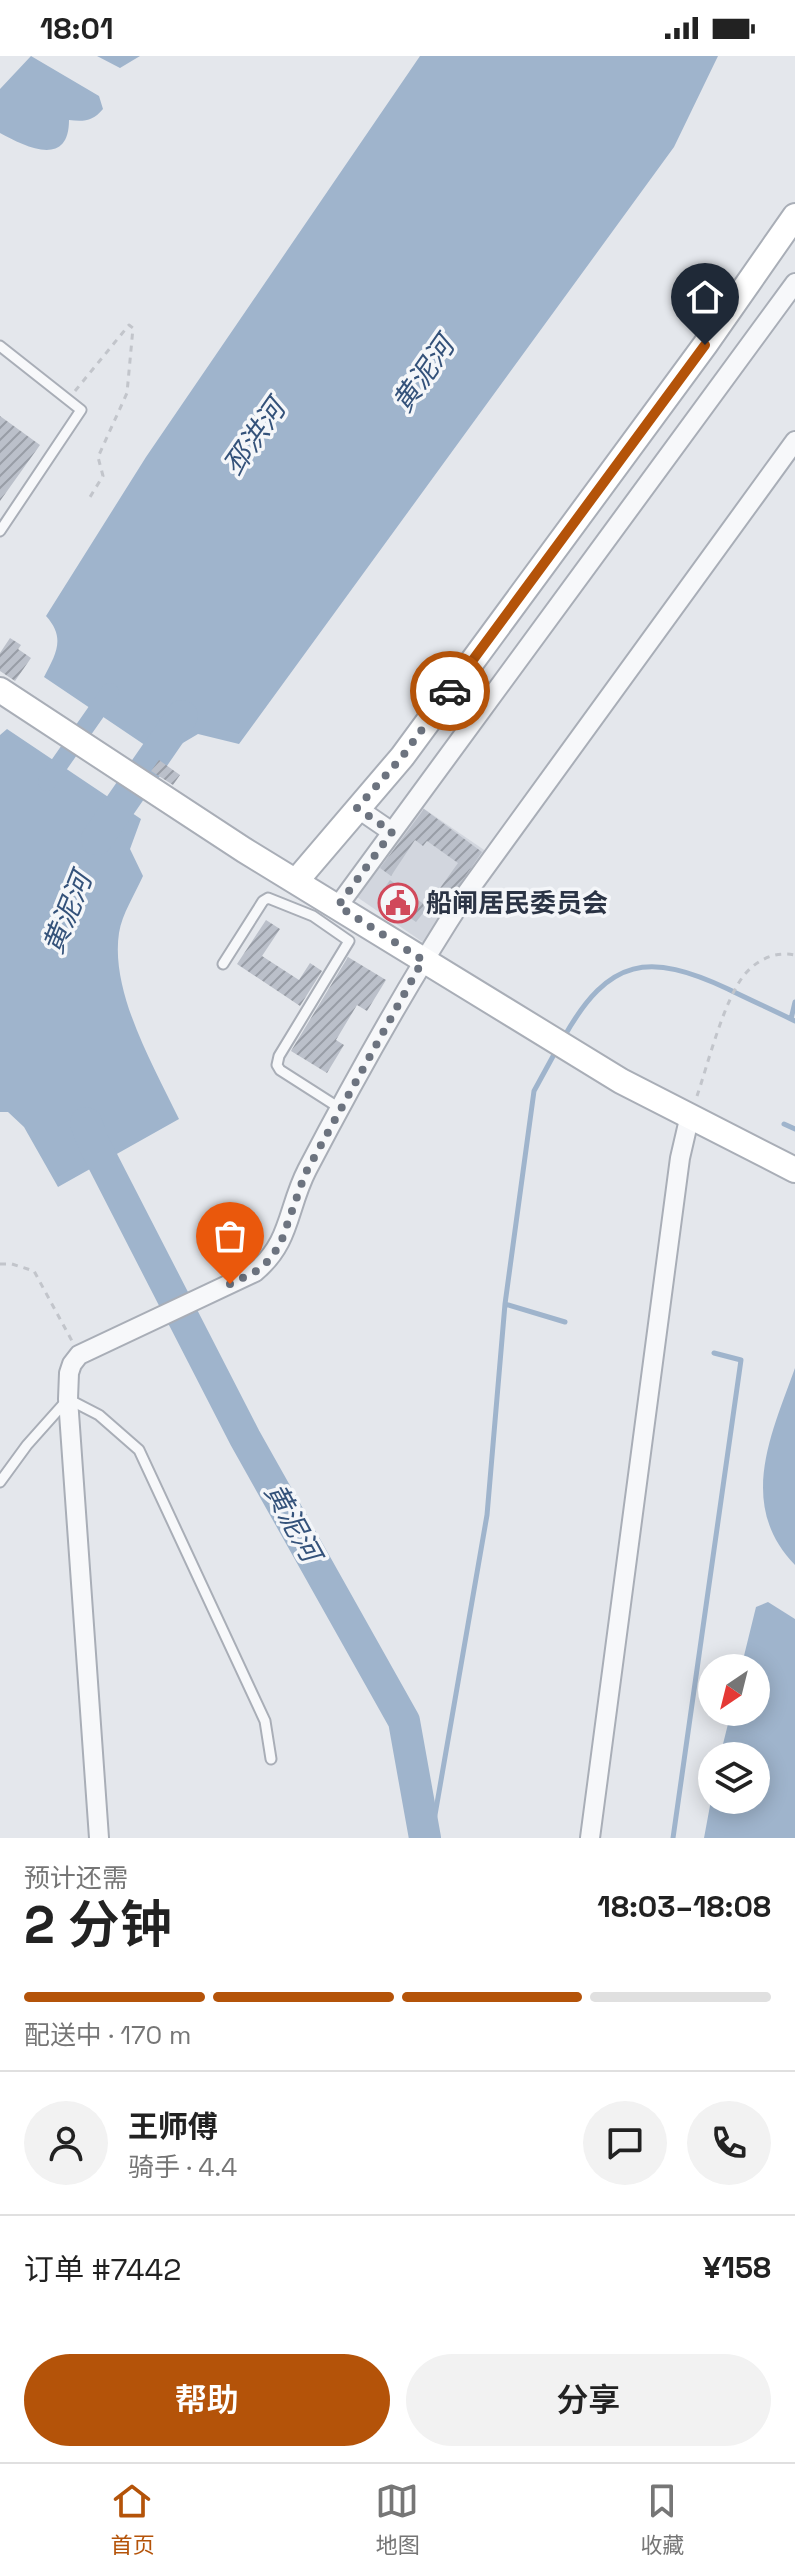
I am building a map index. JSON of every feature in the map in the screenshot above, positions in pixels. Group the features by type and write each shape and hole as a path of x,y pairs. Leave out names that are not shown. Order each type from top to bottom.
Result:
{"street":[{"path":"297,880 402,757 705,345 795,216"},
{"path":"338,906 795,283"},
{"path":"99,1838 68,1399 72,1364 79,1355 255,1272 267,1262 280,1245 305,1174 423,960 466,894 795,441"},
{"path":"0,690 244,850 621,1081 795,1170"},
{"path":"357,808 392,832"},
{"path":"590,1838 680,1158 690,1115"}],"lane":[{"path":"0,346 81,410 0,531"},
{"path":"223,964 263,901 268,898 313,916 349,941 279,1056 277,1065 280,1070 341,1109"},
{"path":"0,1482 27,1445 68,1399 99,1415 139,1450 265,1721 271,1759"}],"path":[{"path":"68,400 129,325 133,328 127,393 98,457 103,476 90,497"},
{"path":"690,1115 733,997 745,974 764,958 784,953 795,955"},
{"path":"0,1264 12,1264 34,1271 79,1355"}],"shaded area":[{"path":"420,806 490,854 427,945 357,897"}],"water":[{"path":"31,56 99,96 103,109 88,120 69,120 62,145 53,149 32,148 0,133 0,89"},
{"path":"97,56 140,56 120,68"},
{"path":"420,56 718,56 674,147 239,744 198,734 176,747 167,760 44,677 57,646 56,632 46,616 146,457"},
{"path":"7,729 141,819 130,849 143,876 119,933 121,980 136,1029 179,1119 58,1187 24,1127 8,1112 0,1112 0,735"},
{"path":"795,1368 795,1565 777,1542 767,1518 763,1494 769,1444"},
{"path":"768,1602 795,1619 795,1838 704,1838 708,1814 770,1814 770,1742 724,1742 728,1726 770,1726 770,1654 744,1654 756,1607"}],"building":[{"path":"0,416 40,445 0,501"},
{"path":"10,638 21,645 18,649 31,658 15,681 0,671 0,653"},
{"path":"159,760 180,775 173,785 151,771"},
{"path":"424,809 482,852 442,910 430,902 458,863 427,841 423,846 415,840 391,876 380,868"},
{"path":"390,880 428,907 416,922 379,896"},
{"path":"266,920 280,929 262,956 299,980 310,963 322,971 300,1006 237,964"},
{"path":"348,957 386,980 367,1011 357,1005 336,1040 344,1045 327,1073 291,1051"}],"waterway":[{"name":"邳洪河","path":"47,782 110,692"},
{"name":"黄泥河","path":"97,839 182,716"},
{"path":"564,1037 581,1010 615,977 633,969 653,967 700,977 795,1021"},
{"path":"791,1019 795,1002"},
{"path":"431,1838 487,1515 505,1304 534,1091 557,1049"},
{"name":"黄泥河","path":"86,1123 245,1438 404,1721 425,1838"},
{"path":"784,1124 795,1129"},
{"path":"505,1304 565,1322"},
{"path":"673,1838 741,1360 714,1353"}],"way so far":[{"path":"230,1284 255,1272 280,1245 305,1174 423,960 338,906 392,832 357,808 402,757 450,691"}],"place":[{"name":"船闸居民委员会","path":"398,903"}],"route":[{"path":"450,691 705,345"}]}
